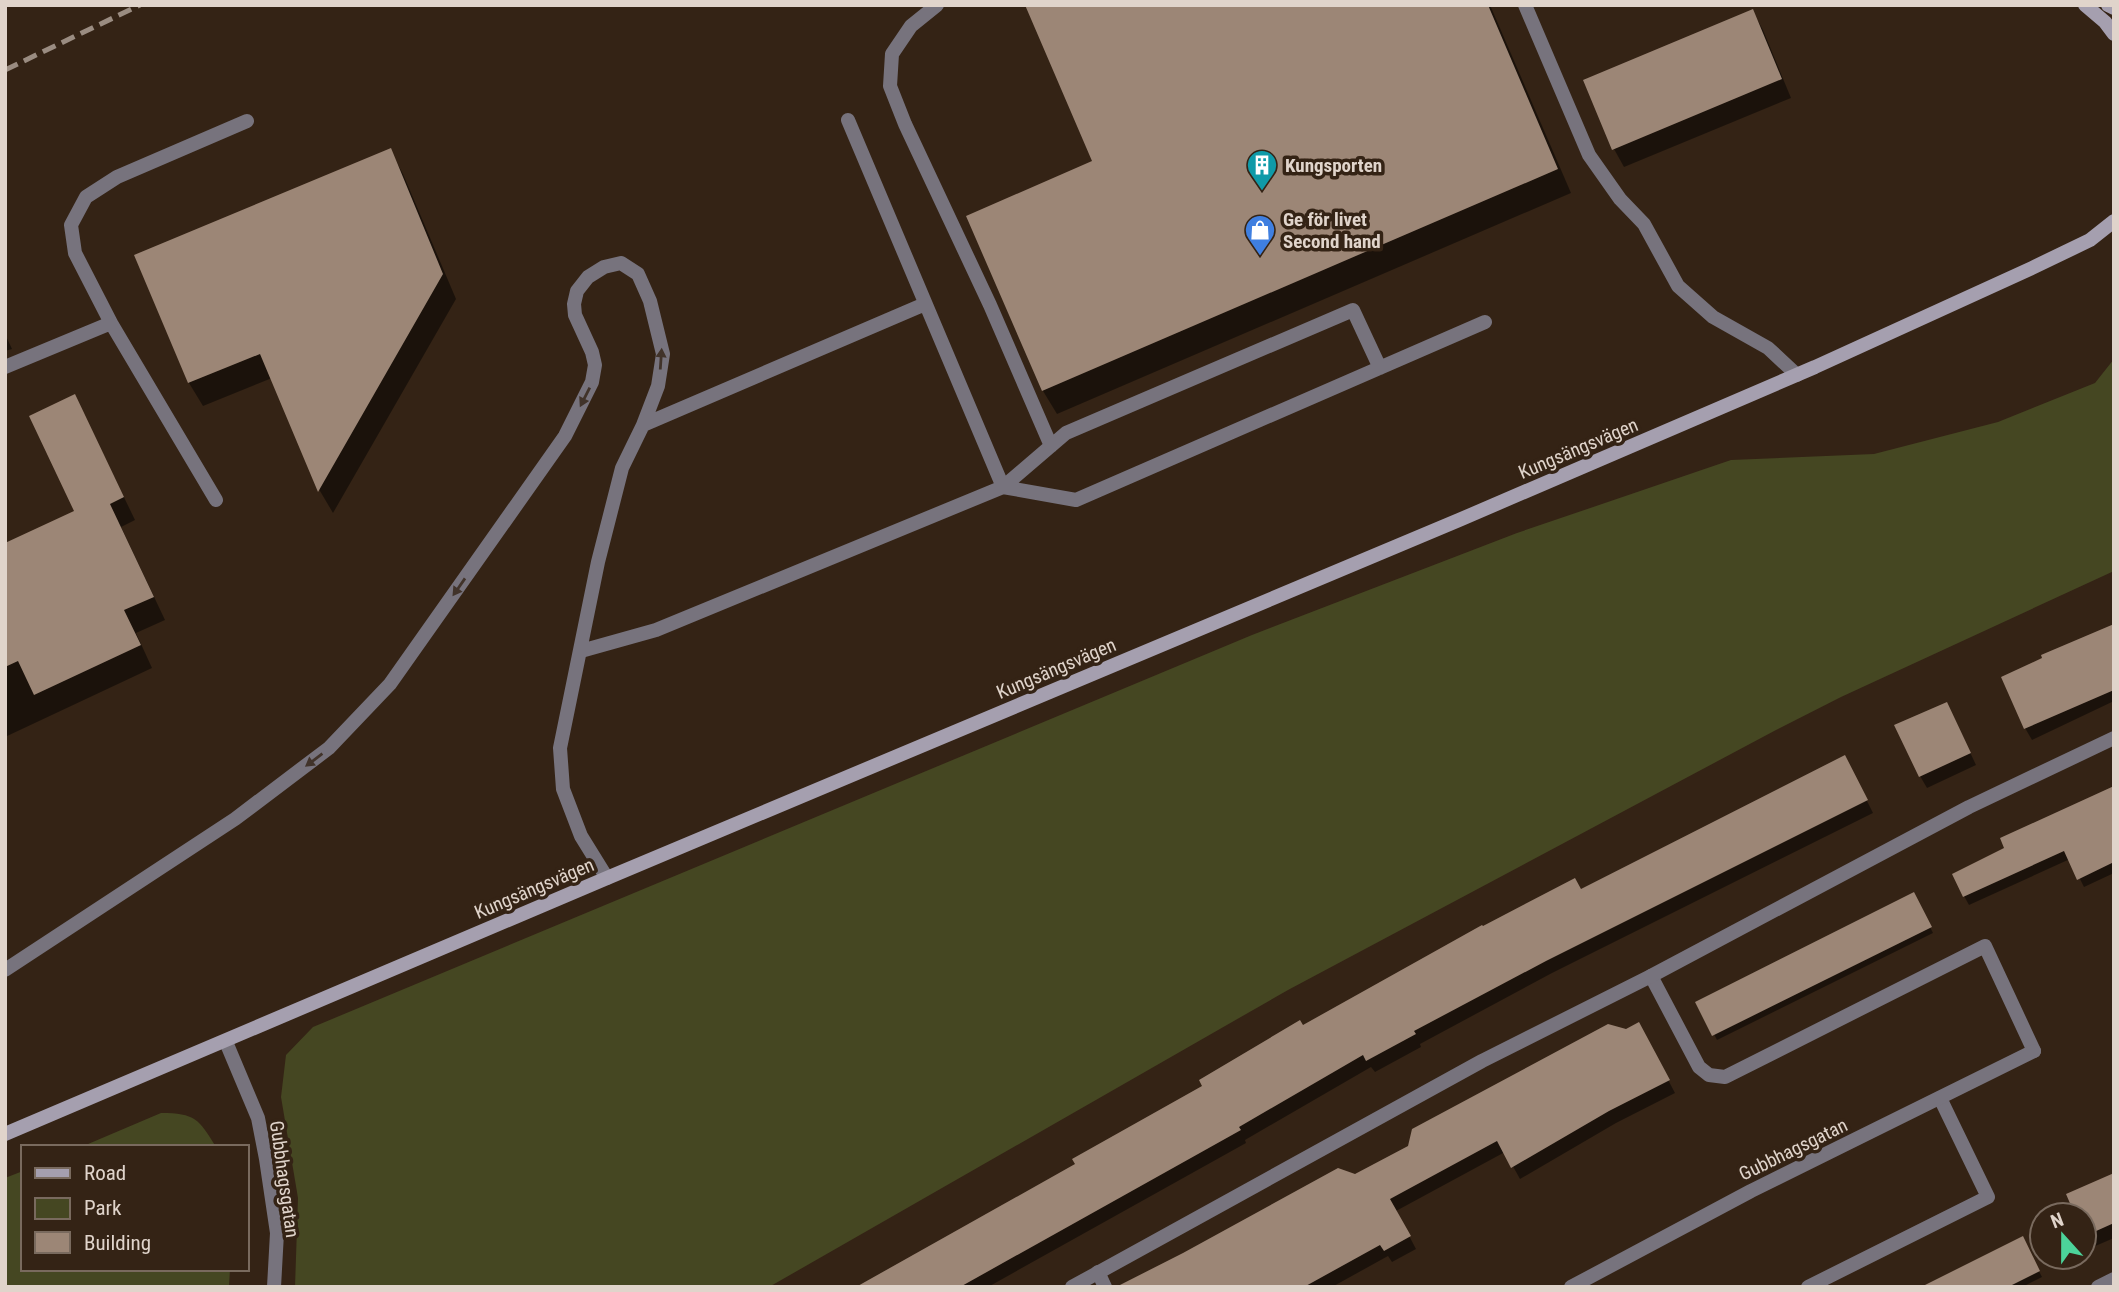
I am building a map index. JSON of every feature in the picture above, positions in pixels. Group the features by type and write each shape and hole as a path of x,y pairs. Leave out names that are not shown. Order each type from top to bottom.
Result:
{"street":[{"path":"937,5 911,26 892,54 890,86 1051,446"},
{"path":"1525,5 1589,155 1620,200 1644,224 1678,286 1713,317 1768,348 1797,375"},
{"path":"2085,5 2105,22 2114,34"},
{"path":"2108,5 2114,8"},
{"path":"848,120 1003,487"},
{"path":"216,500 111,323 75,253 71,225 86,198 117,177 247,121"},
{"name":"Kungsängsvägen","path":"5,1134 1797,375 2032,268 2090,240 2114,222"},
{"path":"5,970 235,818 329,748 369,709 390,684 565,436 592,382 594,365 592,352 576,315 574,304 577,290 588,277 604,267 621,263 638,274 650,301 663,355 658,386 622,468 598,562 560,748 563,789 581,836 607,878"},
{"path":"643,425 925,304"},
{"path":"581,651 656,630 1003,487 1066,433 1353,310 1380,368"},
{"path":"1003,487 1076,500 1485,322"},
{"path":"5,367 111,323"},
{"path":"1072,1287 1482,1061 1650,976 1969,807 2114,738"},
{"name":"Gubbhagsgatan","path":"1572,1287 1751,1191 2034,1051 1985,946 1725,1077 1709,1075 1699,1068 1650,976"},
{"name":"Gubbhagsgatan","path":"226,1042 258,1118 277,1233 274,1287"},
{"path":"1808,1287 1988,1197 1940,1098"},
{"path":"1098,1272 1105,1287"},
{"path":"2098,1287 2114,1279"}],"green space":[{"path":"2114,359 2114,571 1841,697 1776,730 1288,990 769,1287 295,1287 298,1198 281,1097 286,1055 313,1027 1252,635 1517,533 1731,460 1874,454 1998,422 2095,383"},
{"path":"161,1113 189,1116 200,1124 215,1145 86,1145"},
{"path":"21,1172 21,1271 230,1271 229,1287 5,1287 5,1178"}],"building":[{"name":"Kungsporten","path":"1025,5 1488,5 1558,169 1042,391 966,216 1092,161"},
{"path":"1753,9 1782,79 1612,150 1583,80"},
{"path":"391,148 443,274 318,492 260,354 188,383 134,255"},
{"path":"75,394 124,497 110,504 154,597 124,610 141,645 34,695 18,661 5,667 5,543 74,511 29,416"},
{"path":"2114,624 2114,690 2024,729 2001,677 2042,658 2041,655"},
{"path":"1947,702 1971,753 1919,777 1894,725"},
{"path":"1845,755 1868,800 1546,961 1414,1031 1416,1034 1366,1061 1363,1055 1239,1127 1241,1130 960,1287 856,1287 1075,1164 1072,1159 1202,1086 1199,1080 1300,1020 1303,1025 1482,925 1575,878 1581,889"},
{"path":"2114,786 2114,862 2077,880 2064,851 1963,897 1952,874 2004,848 2000,838"},
{"path":"1914,892 1932,927 1712,1036 1695,1002"},
{"path":"1639,1022 1670,1080 1609,1111 1511,1168 1497,1141 1390,1199 1411,1236 1384,1251 1380,1245 1304,1287 1116,1287 1338,1168 1355,1174 1408,1146 1412,1129 1608,1024 1626,1029"},
{"path":"2114,1173 2114,1223 2098,1230 2098,1201 2069,1201 2066,1194"},
{"path":"2023,1236 2028,1246 2028,1271 2040,1271 2008,1287 1921,1287"}],"railway":[{"path":"5,70 140,5"}],"place":[{"name":"Kungsporten","path":"1262,192"},
{"name":"Ge för livet Second hand","path":"1260,257"}]}
